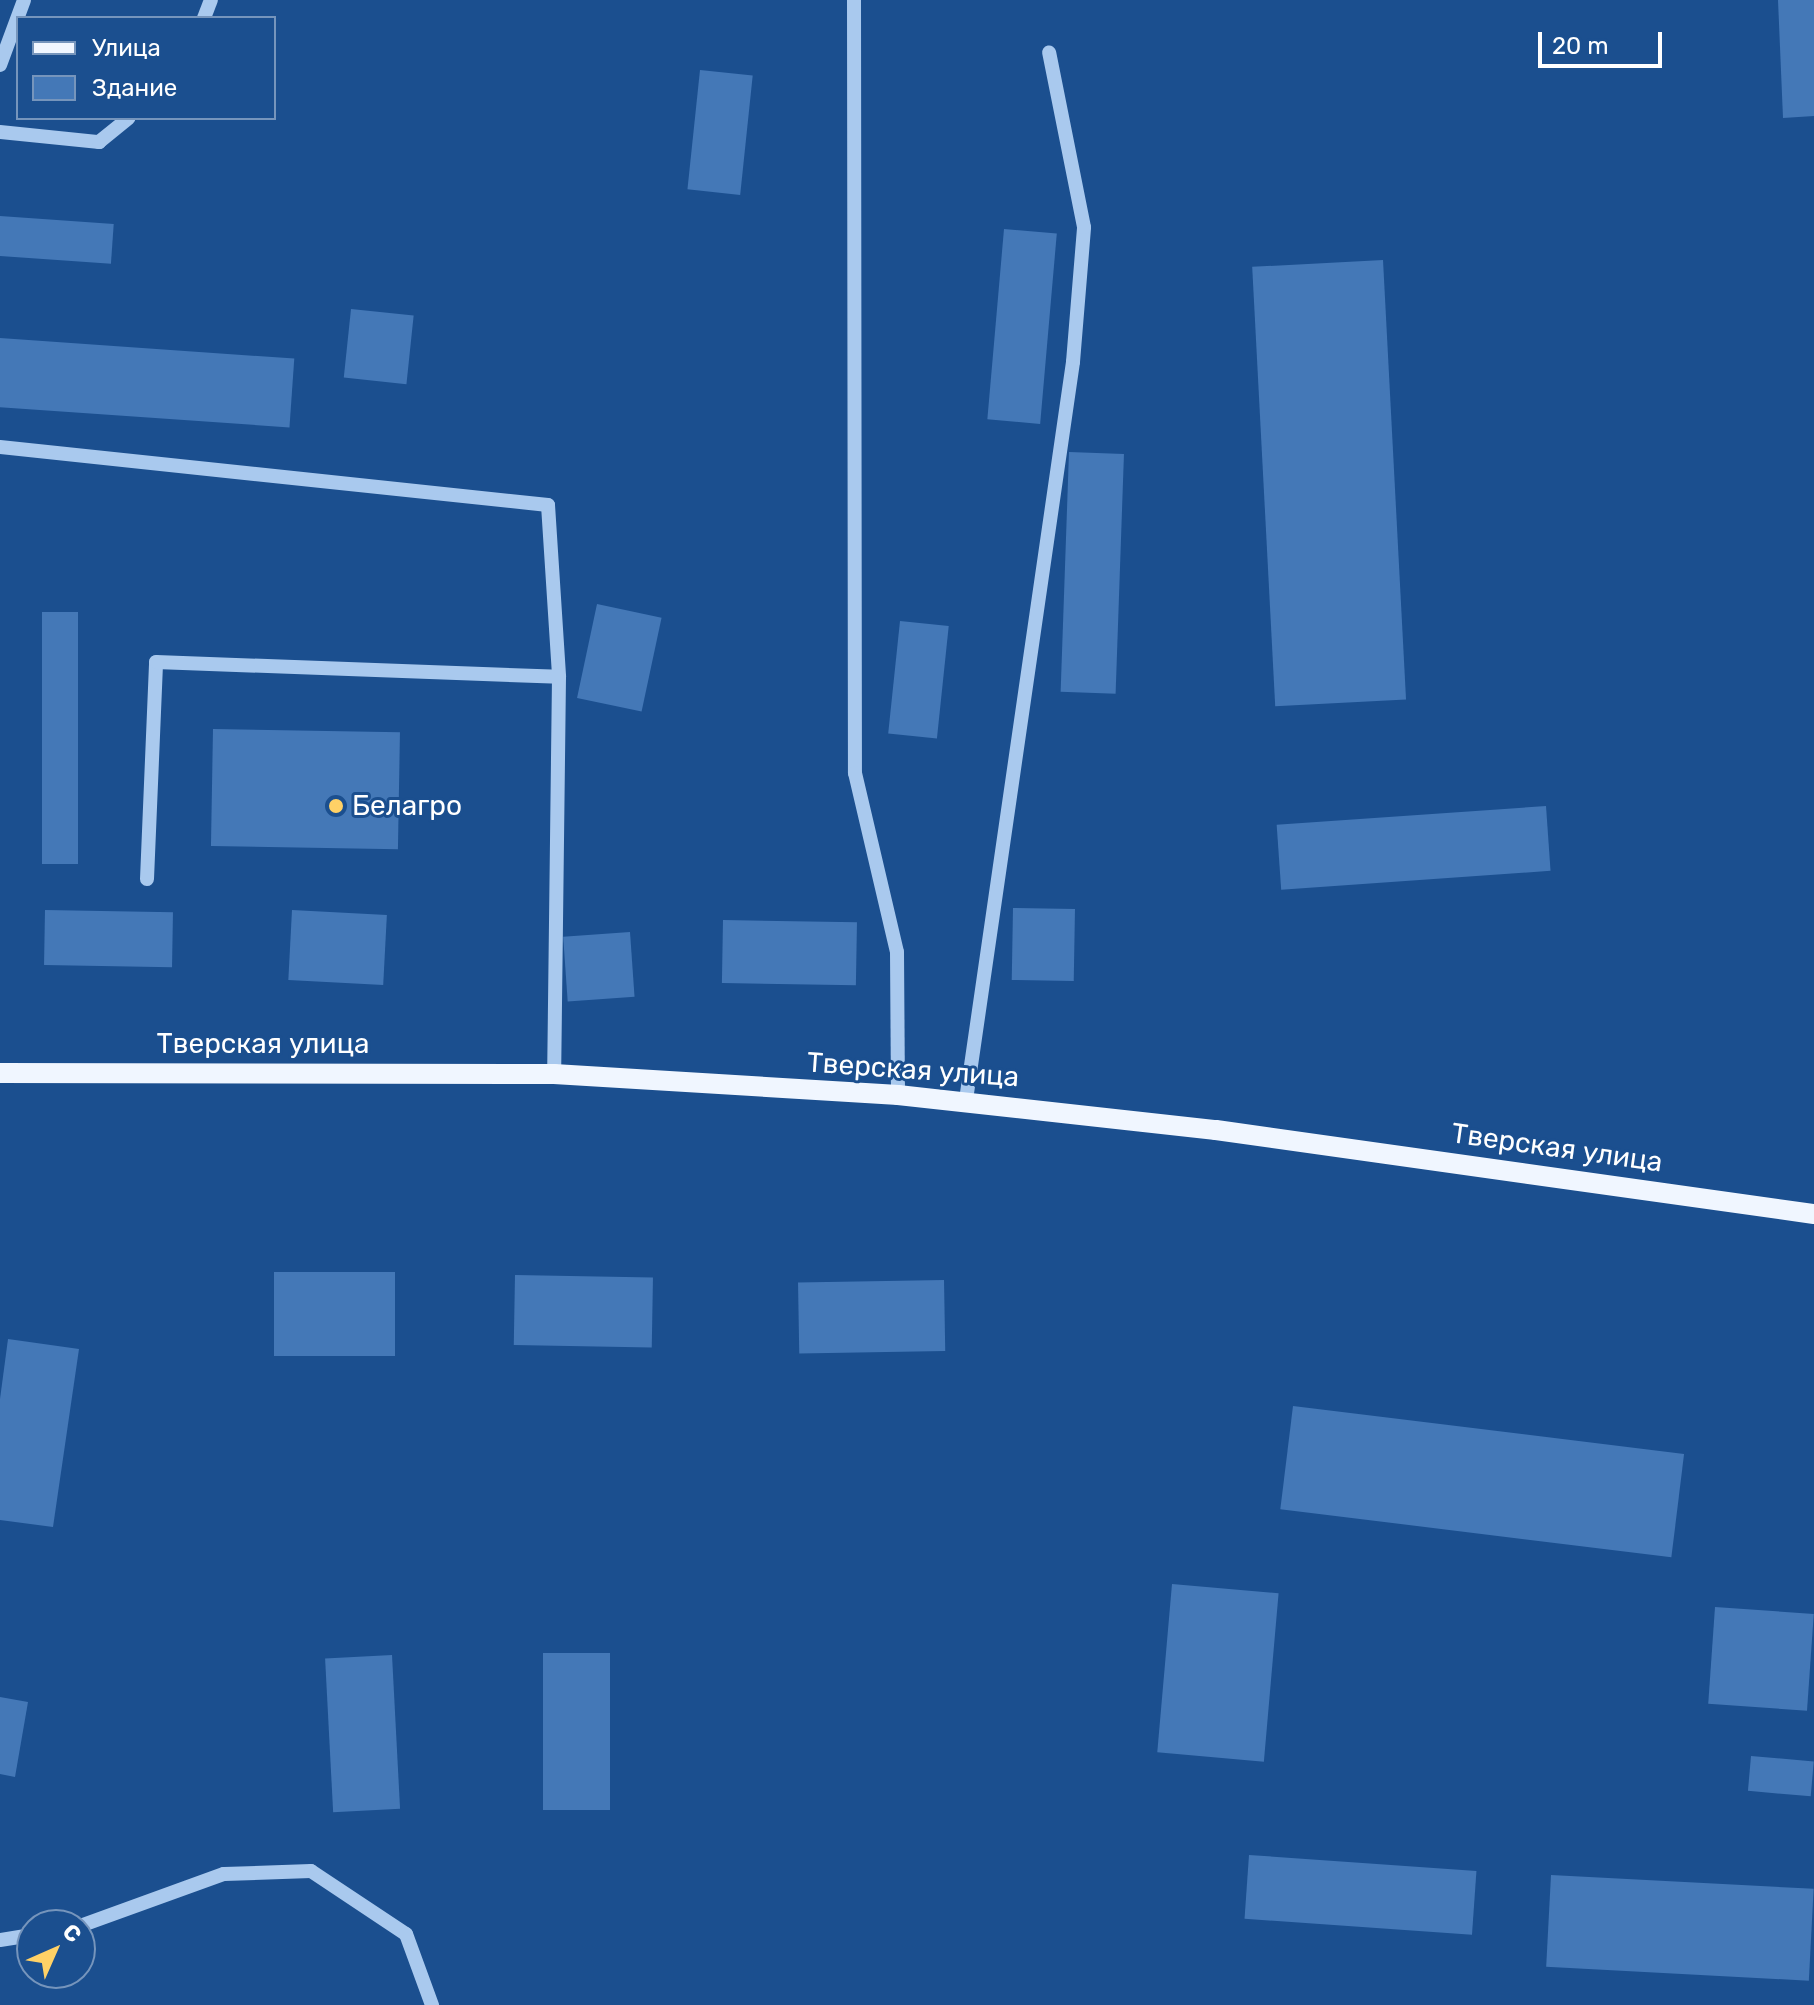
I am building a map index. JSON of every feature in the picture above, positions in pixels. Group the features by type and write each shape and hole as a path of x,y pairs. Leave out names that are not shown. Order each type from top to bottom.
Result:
{"main road":[{"name":"Тверская улица","path":"0,1073 554,1074 966,1100 1814,1214"}],"lane":[{"path":"854,0 855,773 897,952 898,1095"},
{"path":"0,65 16,22"},
{"path":"966,1100 1073,362 1084,227 1049,52"},
{"path":"0,132 99,142 126,120"},
{"path":"0,447 548,505 559,677 554,1074"},
{"path":"147,879 156,662 559,677"},
{"path":"96,1920 224,1874 311,1871 406,1934 432,2005"}],"building":[{"path":"1778,0 1814,0 1814,116 1783,118"},
{"path":"700,70 753,76 740,195 687,189"},
{"path":"0,216 114,224 111,264 0,256"},
{"path":"1004,229 1057,234 1040,424 987,419"},
{"path":"1383,260 1406,699 1275,706 1252,267"},
{"path":"351,309 414,316 406,384 344,378"},
{"path":"0,338 294,359 289,427 0,407"},
{"path":"1069,452 1124,454 1116,694 1061,692"},
{"path":"597,604 662,618 642,712 577,698"},
{"path":"42,612 78,612 78,864 42,864"},
{"path":"900,621 949,626 937,739 888,733"},
{"path":"213,729 400,732 398,849 211,846"},
{"path":"1546,806 1551,871 1281,890 1277,825"},
{"path":"1013,908 1075,909 1074,981 1012,980"},
{"path":"45,910 173,912 172,967 44,965"},
{"path":"292,910 387,915 383,985 288,980"},
{"path":"723,920 857,922 856,985 722,983"},
{"path":"630,932 635,997 568,1002 563,937"},
{"path":"274,1272 395,1272 395,1356 274,1356"},
{"path":"515,1275 653,1277 652,1347 514,1345"},
{"path":"944,1280 945,1351 799,1354 798,1283"},
{"path":"8,1339 79,1349 53,1527 0,1520 0,1399"},
{"path":"1293,1406 1684,1454 1671,1557 1280,1509"},
{"path":"1172,1584 1279,1593 1264,1762 1157,1752"},
{"path":"1715,1607 1814,1614 1807,1711 1708,1704"},
{"path":"543,1653 610,1653 610,1810 543,1810"},
{"path":"392,1655 400,1809 333,1812 325,1659"},
{"path":"0,1697 28,1702 15,1777 0,1774"},
{"path":"1751,1756 1814,1761 1811,1796 1748,1791"},
{"path":"1249,1855 1476,1871 1472,1935 1245,1919"},
{"path":"1551,1875 1814,1889 1809,1981 1546,1967"}],"place":[{"name":"Белагро","path":"336,806"}]}
